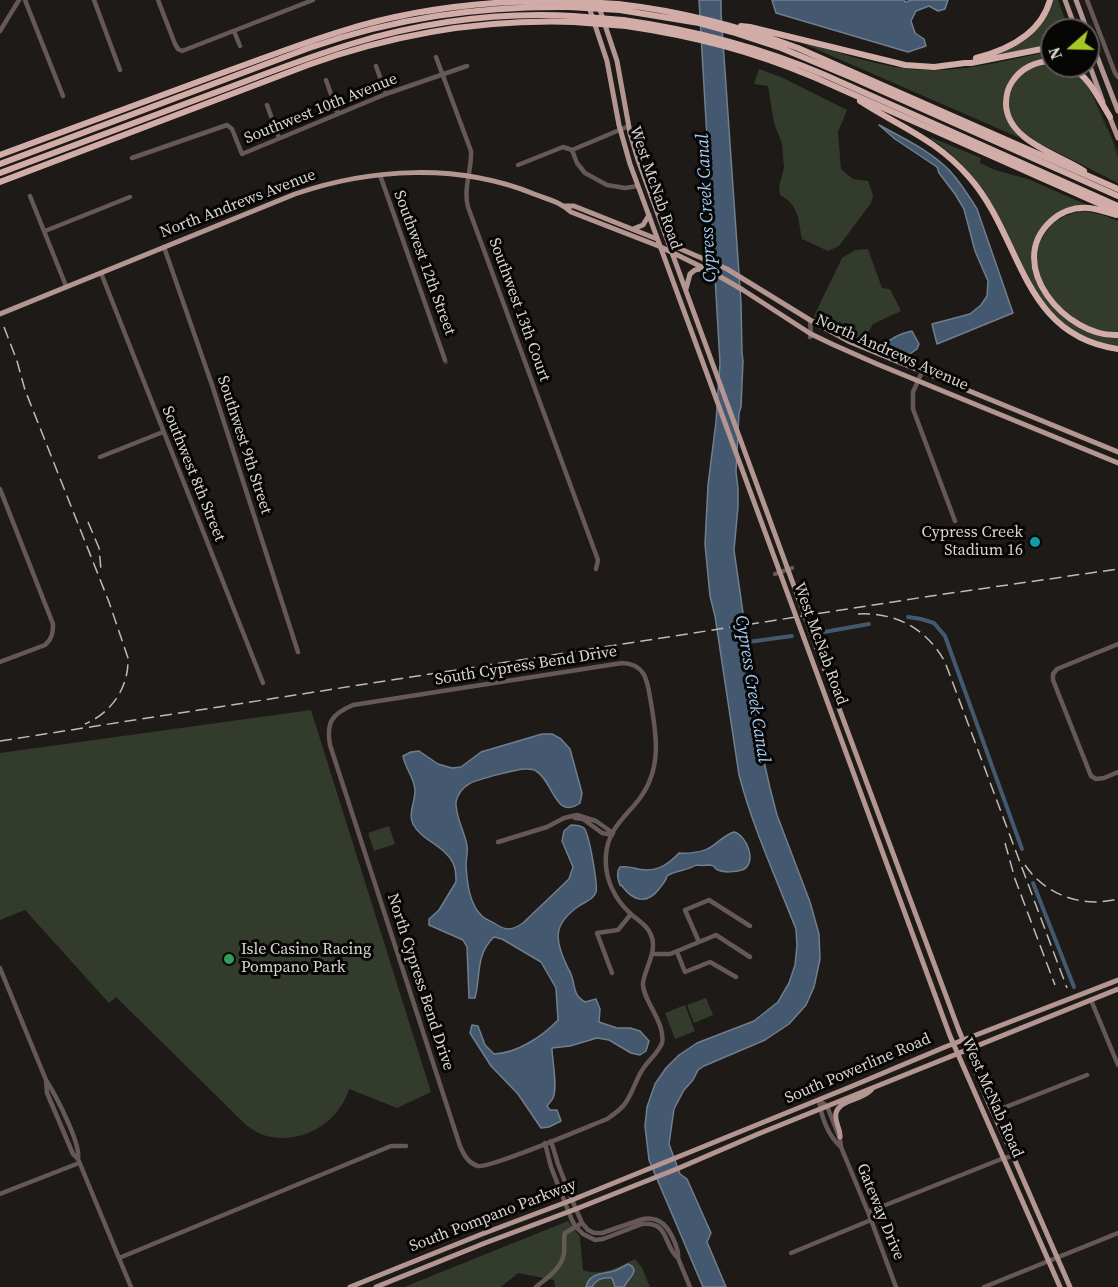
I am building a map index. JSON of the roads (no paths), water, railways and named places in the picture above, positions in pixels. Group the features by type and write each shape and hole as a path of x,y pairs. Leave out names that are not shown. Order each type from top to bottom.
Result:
{"highway":[{"path":"964,63 1002,50 1024,37 1042,18 1050,0"},
{"path":"0,155 308,42 371,23 465,5 501,2 568,4 619,7 688,18 770,37 818,56 1118,189"},
{"path":"0,163 309,48 359,32 417,18 460,12 568,4"},
{"path":"0,173 311,57 365,40 422,27 520,16 625,23 689,34 778,57 825,75 1118,207"},
{"path":"0,182 301,68 360,48 416,34 464,26 573,19"},
{"path":"732,29 750,27 878,60 934,67 971,63 1040,49"},
{"path":"732,29 817,62 1118,196"},
{"path":"733,45 790,67 1118,214"},
{"path":"1040,63 1024,69 1010,87 1006,106 1010,120 1026,139 1102,182"},
{"path":"1085,78 1110,117"},
{"path":"842,90 920,135 954,160 986,198 1033,292 1051,316 1079,337 1099,346 1118,350"},
{"path":"0,163 42,139"},
{"path":"1118,214 1089,208 1078,208 1061,214 1049,222 1034,250 1035,271 1042,286 1063,314 1092,332 1118,335"}],"main road":[{"name":"West McNab Road","path":"586,0 607,61 620,130 638,186 739,460 777,574 809,652 953,1044 1060,1287"},
{"name":"West McNab Road","path":"596,0 616,61 636,155 790,569 817,649 963,1040 1070,1287"},
{"path":"1065,0 1072,18"},
{"path":"1076,0 1082,18"},
{"path":"1100,65 1118,111"},
{"path":"1095,78 1118,138"},
{"name":"North Andrews Avenue","path":"0,314 320,185 380,175 418,173 468,177 528,191 565,206 574,206 669,244 743,278 850,342 1118,452"},
{"name":"North Andrews Avenue","path":"565,206 571,212 672,253 712,272 811,336 1118,463"},
{"path":"633,229 643,225 649,215"},
{"path":"686,291 690,274 704,268"},
{"path":"701,358 709,355"},
{"path":"809,652 817,649"},
{"name":"South Powerline Road","path":"646,1171 953,1044 1118,980"},
{"name":"South Powerline Road","path":"649,1179 1118,989"},
{"path":"840,1137 841,1132 836,1119 837,1110 843,1104 868,1094 874,1088"},
{"name":"South Pompano Parkway","path":"350,1287 646,1171"},
{"name":"South Pompano Parkway","path":"376,1287 649,1179"}],"street":[{"path":"0,31 19,0"},
{"path":"25,0 63,96"},
{"path":"93,0 120,70"},
{"path":"158,0 175,44 180,51 313,0"},
{"path":"1087,0 1114,73 1118,77"},
{"path":"234,31 240,46"},
{"name":"Southwest 13th Court","path":"436,57 470,145 471,159 466,194 468,207 598,560 597,569"},
{"path":"376,66 386,94"},
{"name":"Southwest 10th Avenue","path":"132,158 227,125 232,129 242,154 386,94 467,66"},
{"path":"326,80 339,114"},
{"path":"267,105 279,138"},
{"path":"518,165 563,147 572,150 629,126"},
{"path":"572,150 577,163 585,173 607,185 625,188 638,186"},
{"name":"Southwest 12th Street","path":"380,175 445,360"},
{"path":"30,196 66,286"},
{"path":"45,231 130,197"},
{"name":"Southwest 9th Street","path":"164,247 212,385 298,652"},
{"name":"Southwest 8th Street","path":"101,273 263,683"},
{"path":"810,320 811,336"},
{"path":"921,372 913,392 913,409 955,521"},
{"path":"100,457 164,432"},
{"path":"0,489 53,624 52,636 45,645 0,662"},
{"path":"777,574 790,569"},
{"path":"1118,644 1057,669 1053,674 1053,680 1091,776 1096,779 1104,778 1118,772"},
{"name":"South Cypress Bend Drive","path":"328,731 331,721 340,711 353,705 622,663 630,663 638,667 648,683 657,752 654,767 642,796 619,821 612,834 606,848 605,862 611,888 616,897 651,933 652,954"},
{"name":"North Cypress Bend Drive","path":"328,731 330,745 464,1156 478,1166 485,1166 551,1141"},
{"path":"499,843 544,831 573,818 583,819 597,831 612,834"},
{"path":"699,942 685,910 709,900 750,926"},
{"path":"612,973 597,933 618,930 631,914"},
{"path":"690,1287 671,1233 660,1221 650,1218 643,1219 602,1233 588,1230 582,1223 572,1200 551,1141 617,1113 626,1103 641,1072 662,1043 661,1029 643,985 652,954 677,952 716,935 750,957"},
{"path":"677,952 685,972 710,962 736,977"},
{"path":"0,968 46,1080 50,1098 130,1287"},
{"path":"1091,1000 1118,1065"},
{"path":"993,1112 1087,1075"},
{"path":"819,1100 827,1106"},
{"name":"Gateway Drive","path":"819,1100 820,1109 833,1140 841,1147"},
{"name":"Gateway Drive","path":"827,1106 896,1287"},
{"path":"545,1143 551,1167 568,1212 575,1226 583,1234 595,1240 603,1239 649,1223 659,1227 664,1233 674,1255 678,1258"},
{"path":"119,1258 391,1146 406,1146"},
{"path":"868,1212 1013,1156"},
{"path":"0,1194 78,1161"},
{"path":"791,1252 871,1220"},
{"path":"536,1287 555,1270 562,1260 566,1233 582,1223"},
{"path":"984,1287 1118,1233"},
{"path":"452,1246 455,1255"}],"water":[{"name":"Cypress Creek Canal","path":"699,0 721,0 741,303 743,361 736,472 738,507 734,550 743,623 748,642 770,788 777,815 810,902 819,934 820,959 814,987 806,1005 789,1024 765,1040 698,1070 674,1109 669,1144 680,1174 687,1179 711,1233 707,1242 726,1287 703,1287 649,1160 645,1126 647,1107 655,1084 679,1055 697,1043 754,1021 778,1002 789,983 795,965 797,946 796,929 758,834 739,775 710,596 705,544 708,485 720,363"},
{"path":"772,0 904,0 905,2 948,0 945,9 938,11 929,6 916,11 911,21 915,33 924,39 926,46 908,52 776,13"},
{"path":"879,125 934,157 961,184 977,209 1013,313 937,344 932,324 970,314 981,305 987,296 988,281 975,251 964,209 937,167 895,139"},
{"path":"912,331 919,344 917,349 910,354 882,347 896,337"},
{"path":"542,734 552,734 561,739 570,749 582,793 580,803 572,807 565,807 555,797 542,776 532,769 498,775 473,782 465,787 458,797 456,808 467,846 466,872 471,899 482,916 502,928 512,929 523,923 569,879 573,867 562,841 564,831 571,825 584,828 593,859 596,892 591,899 564,919 558,933 560,948 578,996 585,1002 596,999 600,1009 599,1022 617,1028 640,1031 649,1041 646,1051 640,1055 631,1053 609,1040 597,1038 570,1046 552,1048 555,1087 553,1098 547,1106 550,1110 557,1110 561,1121 541,1128 518,1094 491,1066 470,1033 472,1025 478,1026 485,1045 494,1054 511,1051 529,1043 558,1020 556,988 541,962 502,939 494,937 481,958 475,998 469,998 467,947 463,940 429,925 429,919 439,910 456,882 455,867 449,857 413,824 411,816 415,786 403,756 419,751 438,764 452,768 461,767 481,752"},
{"path":"734,832 743,838 749,850 749,862 742,870 723,872 714,866 696,865 667,876 654,894 645,899 635,898 620,885 618,874 620,867 641,870 660,868 679,853 706,849"},
{"path":"628,1264 632,1266 634,1272 624,1287 615,1287 612,1278 603,1278 592,1287 586,1287 593,1277"}],"waterway":[{"path":"908,617 934,623 945,636 1022,849"},
{"path":"824,632 869,624"},
{"name":"Cypress Creek Canal","path":"748,642 792,636"},
{"path":"1033,883 1074,987"}],"tunnel":[{"path":"445,360 447,366"}],"railway":[{"path":"4,327 25,390 109,602 128,658 128,669 117,698 103,713 85,724"},
{"path":"88,522 99,548 101,570"},
{"path":"0,741 1118,569"},
{"path":"858,614 885,616 909,625 929,640 945,662 1067,988"},
{"path":"1005,843 1015,879 1055,985"},
{"path":"1025,865 1043,885 1066,897 1092,902 1118,899"}],"place":[{"name":"Cypress Creek Stadium 16","path":"1035,542"},
{"name":"Isle Casino Racing Pompano Park","path":"229,959"}]}
